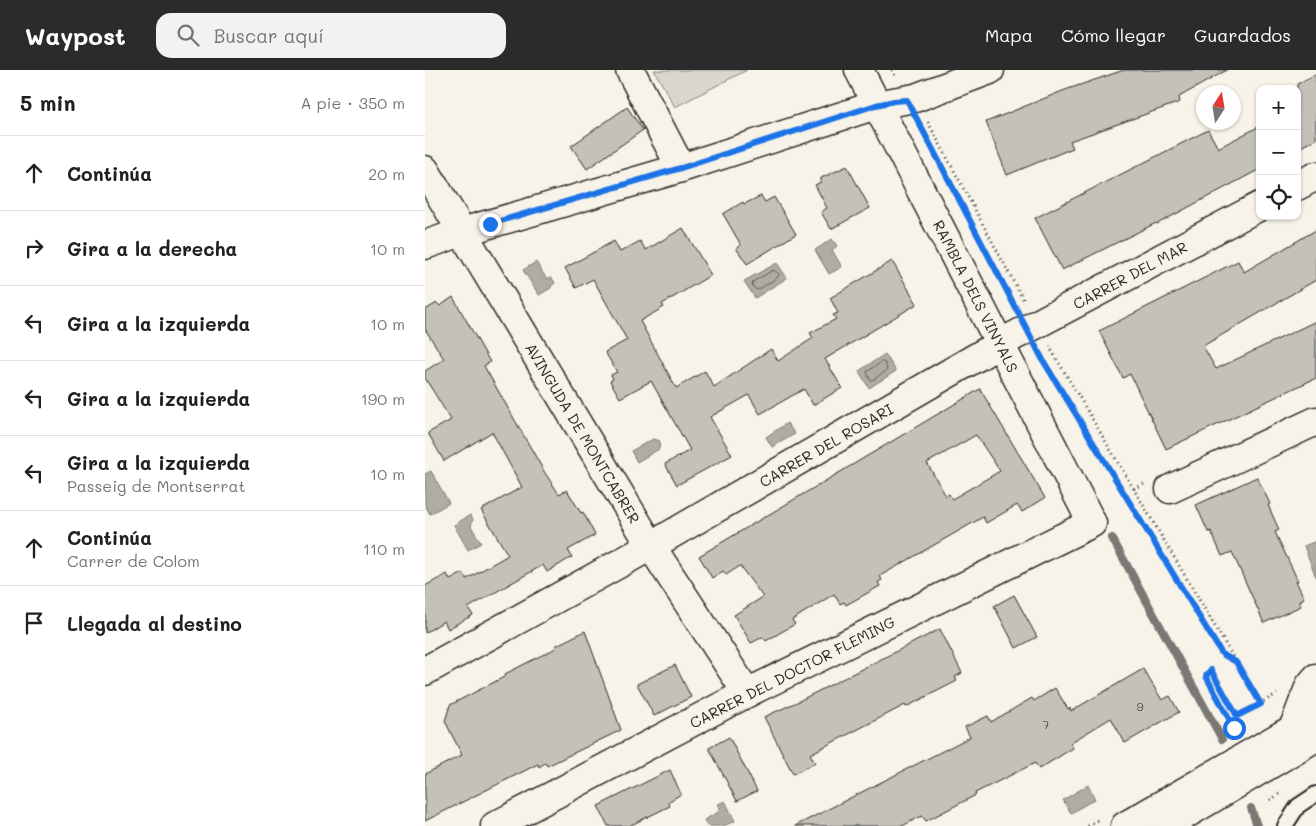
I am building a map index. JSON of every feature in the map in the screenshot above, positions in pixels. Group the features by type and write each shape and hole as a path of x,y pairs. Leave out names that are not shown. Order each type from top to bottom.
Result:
{"street":[{"path":"630,70 681,168"},
{"name":"RAMBLA DELS VINYALS","path":"859,70 1092,523"},
{"path":"425,245 462,232 681,168 876,105 911,99 990,70"},
{"name":"AVINGUDA DE MONTCABRER","path":"425,170 651,546 747,693"},
{"path":"1301,184 1316,176"},
{"name":"CARRER DEL MAR","path":"1001,344 1256,208"},
{"name":"CARRER DEL ROSARI","path":"425,671 651,546 1001,344"},
{"path":"1171,489 1316,421"},
{"name":"CARRER DEL DOCTOR FLEMING","path":"495,826 747,693 1092,523"},
{"path":"1304,733 1310,685 1316,678"},
{"path":"1166,826 1304,733 1316,714"},
{"path":"1125,826 1304,733"}],"lane":[{"path":"1285,826 1298,806 1316,794"}],"path":[{"path":"892,70 911,99 1032,328 1261,704 1237,716 1211,670 1206,676 1234,728"},
{"path":"911,99 1032,328 1044,362 1222,654 1236,662"}],"shaded area":[{"path":"654,70 747,70 675,107"}],"water":[{"path":"832,239 837,246 832,250 842,267 829,274 815,250"},
{"path":"536,262 546,278 552,278 555,283 551,288 539,295 523,270"},
{"path":"777,263 787,278 755,298 744,281"},
{"path":"885,354 896,371 869,388 859,371"},
{"path":"787,423 795,434 772,447 766,437"},
{"path":"653,439 660,441 659,449 637,462 631,451"},
{"path":"431,471 449,503 430,514 425,505 425,474"},
{"path":"470,515 473,519 471,526 481,543 468,550 454,525"},
{"path":"1316,541 1316,577 1304,546"},
{"path":"1088,785 1095,799 1071,813 1063,800"},
{"path":"725,801 735,821 723,826 707,826 704,820 720,811 718,804"}],"building":[{"path":"1124,70 1227,70 1200,85 1196,85 1196,87 1179,97 1180,102 1070,141 1073,148 1007,175 986,122 1065,90"},
{"path":"1316,74 1316,139 1301,147 1301,85 1297,84"},
{"path":"627,107 643,130 587,169 571,146"},
{"path":"1256,128 1256,171 1157,224 1062,270 1035,218 1208,130 1218,148"},
{"path":"847,166 870,208 831,229 821,212 827,208 815,185 821,182 821,178"},
{"path":"761,196 765,202 774,197 796,234 747,264 736,248 741,245 723,214 743,202 744,204"},
{"path":"683,228 711,275 662,304 664,307 640,321 676,388 705,371 714,387 771,349 778,361 813,338 810,333 836,319 833,315 838,313 830,298 892,261 917,304 825,359 842,388 813,405 804,389 760,414 749,395 710,417 732,455 677,485 665,464 690,450 651,381 620,398 610,381 613,379 611,375 617,372 605,352 627,340 593,279 576,288 565,268 614,241 620,252 640,241 646,250"},
{"path":"1316,230 1316,280 1203,346 1216,369 1316,321 1316,378 1166,449 1130,374 1123,378 1099,331 1238,261 1244,272"},
{"path":"453,297 490,362 484,366 545,473 559,494 567,490 581,513 583,512 595,535 568,550 572,557 547,572 543,565 468,608 473,615 448,629 444,621 425,633 425,586 447,574 450,580 463,573 467,579 508,555 481,510 522,487 492,432 444,461 428,433 451,420 425,378 425,371 444,359 425,329 425,310 437,303 440,306"},
{"path":"980,389 1045,498 1022,512 1017,505 986,523 983,517 880,576 882,580 878,582 880,586 846,605 844,602 840,604 834,594 792,620 795,624 766,641 763,637 751,643 734,615 763,597 740,566 726,575 723,571 712,578 699,556","holes":["976,435 1000,471 952,499 949,494 946,496 927,463"]},
{"path":"1257,477 1270,504 1268,505 1279,530 1275,532 1304,598 1299,601 1301,606 1264,623 1232,552 1222,556 1211,531 1208,532 1196,505"},
{"path":"1014,595 1037,637 1016,648 994,606"},
{"path":"940,629 962,673 955,677 957,681 906,707 905,705 810,754 815,763 793,774 764,717"},
{"path":"585,631 621,730 547,766 545,763 539,767 538,764 425,821 425,774 462,755 445,721 450,705"},
{"path":"675,665 691,697 654,716 637,684"},
{"path":"1143,669 1162,700 1170,696 1179,712 1125,743 1111,718 1070,743 1073,748 1039,769 1035,763 975,793 976,795 926,821 922,816 902,826 795,826 970,737 965,727 988,716 991,722 1032,698 1034,701 1055,688 1071,711"},
{"path":"729,737 757,791 737,801 709,748"},
{"path":"670,770 681,794 668,802 670,806 629,826 608,826 598,806"}],"waterway":[{"path":"1112,538 1222,739"},
{"path":"1251,808 1257,826"}],"route":[{"path":"490,224 681,168 876,105 907,100 1044,362 1222,654 1236,662 1261,704 1237,716 1211,670 1206,676 1234,728"}]}
